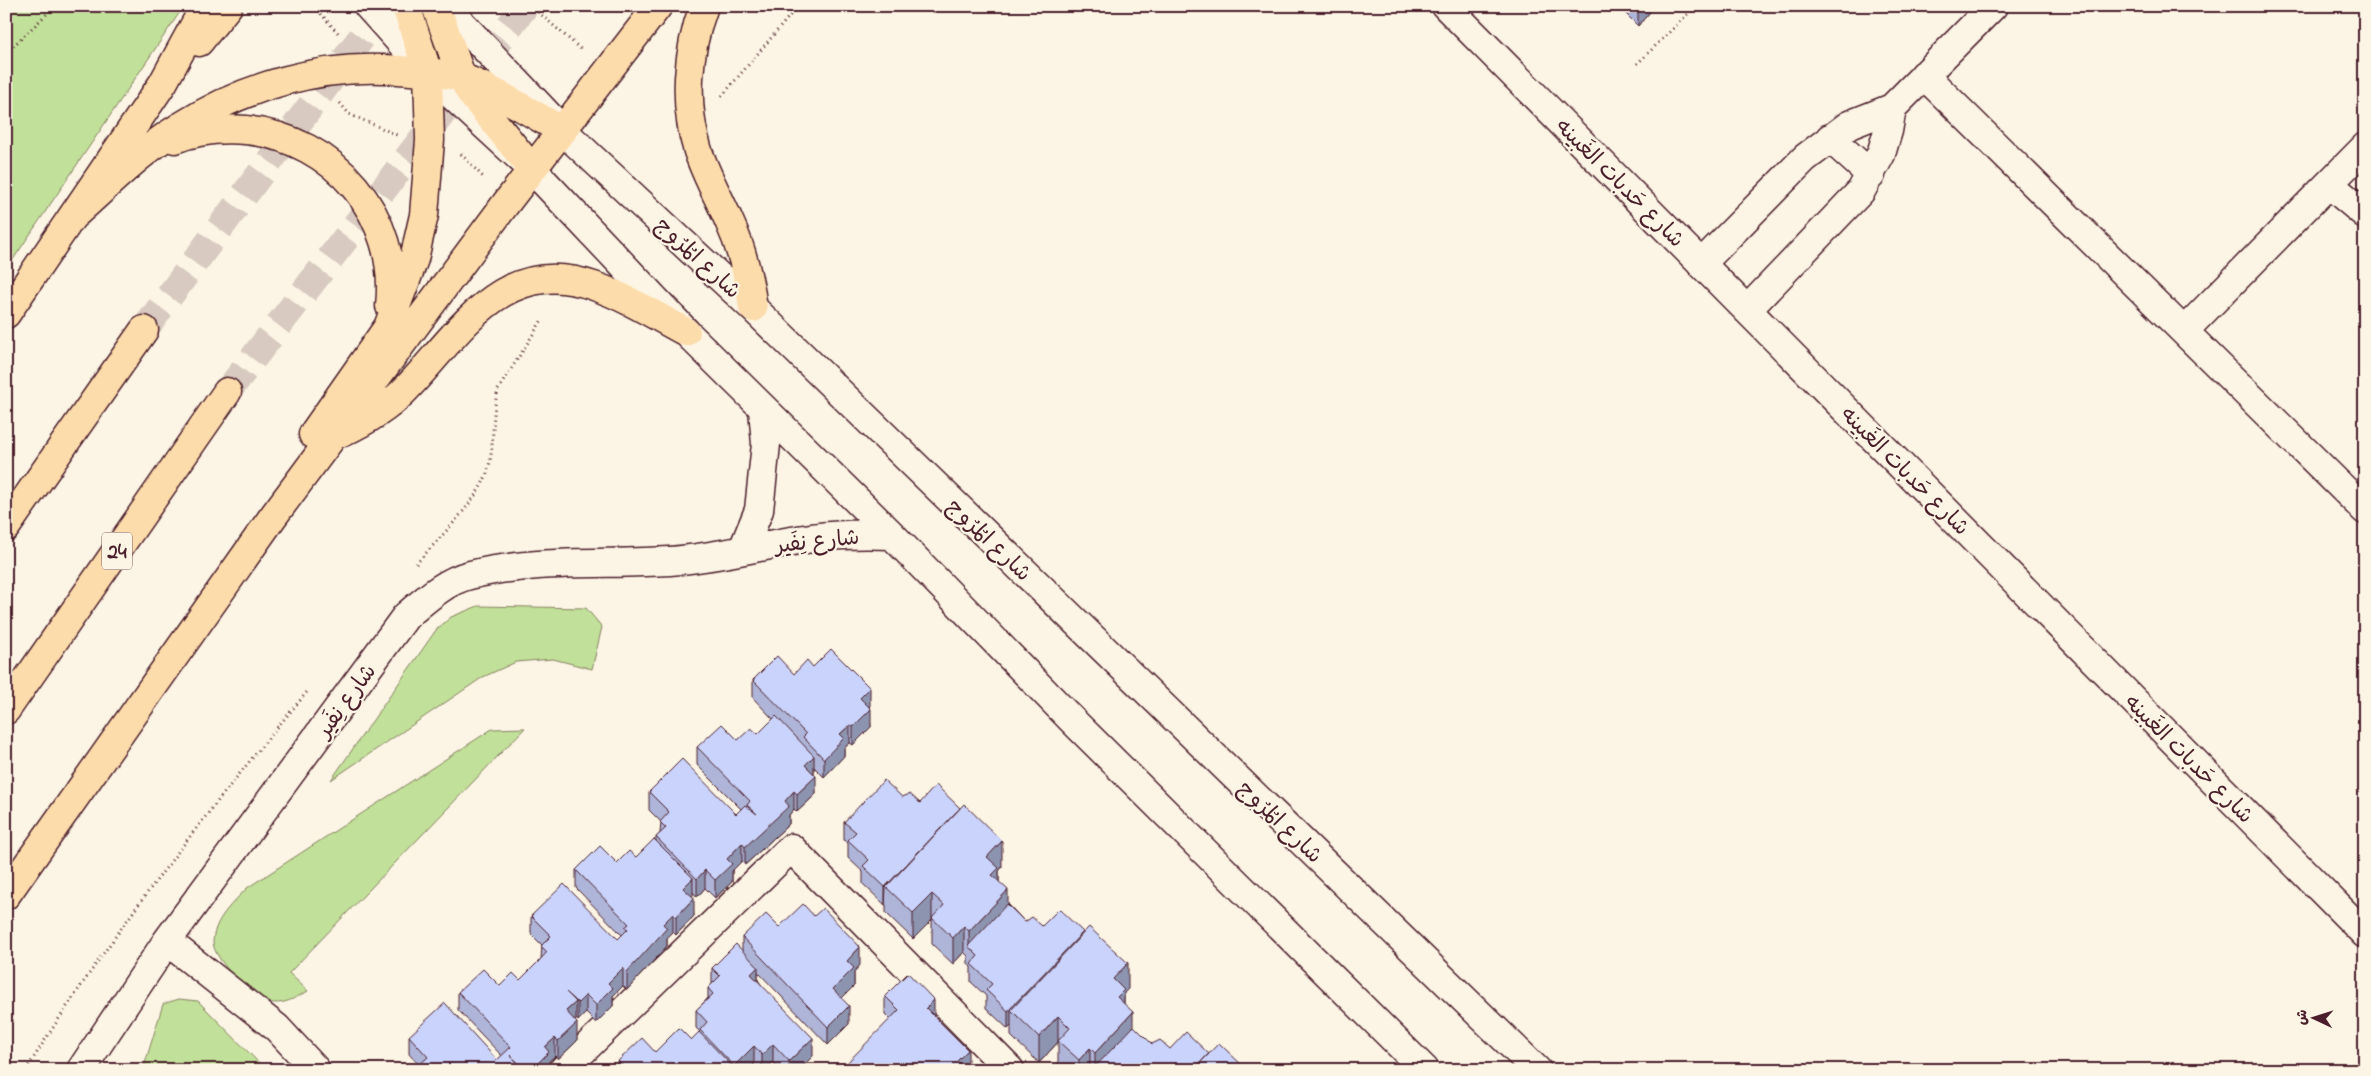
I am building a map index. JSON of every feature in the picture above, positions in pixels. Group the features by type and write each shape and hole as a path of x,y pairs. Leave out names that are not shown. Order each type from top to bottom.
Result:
{"main road":[{"path":"6,314 163,82 205,6"},
{"path":"163,82 228,6"},
{"path":"272,518 290,474 302,452 388,327 414,259 424,215 430,140 428,73 406,6"},
{"path":"436,6 462,78 471,94 532,169"},
{"path":"6,895 272,518 335,436 532,169 658,6"},
{"path":"704,6 691,50 688,77 689,104 698,151 743,255 750,281 753,308"},
{"path":"73,216 146,152 179,127 216,106 254,89 295,78 336,71 382,69 462,78 563,131"},
{"path":"146,152 184,135 226,128 268,132 308,147 342,172 368,204 386,243 392,285 388,327"},
{"path":"335,436 354,427 388,405 403,392 472,314 487,301 523,284 560,279 593,285 686,332"},
{"path":"6,527 144,330"},
{"name":"24","path":"6,710 227,392"}],"street":[{"path":"368,6 428,73 532,169 686,332 892,535 1072,720 1425,1070"},
{"name":"شارع المُرُوج","path":"444,6 563,131 753,308 1538,1070"},
{"name":"شارع حَدبات الغَبينه","path":"1446,6 2365,934"},
{"path":"1701,264 1805,158 1849,125 1892,108 1993,6"},
{"path":"1924,76 2365,510"},
{"path":"1747,310 1849,205 1871,176 1884,145 1892,108"},
{"path":"1830,138 1871,176"},
{"path":"2184,331 2365,147"},
{"path":"2329,184 2365,214"},
{"name":"شارع نِفَير","path":"743,549 759,510 766,444 763,409"},
{"name":"شارع نِفَير","path":"80,1070 167,941 406,616 434,592 468,575 515,567 670,561 713,556 813,537 851,534 892,535"},
{"path":"563,1070 791,848 1010,1070"},
{"path":"167,941 277,1028 316,1070"}],"path":[{"path":"6,53 55,6"},
{"path":"314,6 339,34"},
{"path":"720,98 798,6"},
{"path":"1637,64 1696,6"},
{"path":"538,12 584,53"},
{"path":"335,97 349,114 403,138"},
{"path":"458,149 488,183"},
{"path":"411,569 476,494 484,479 490,460 498,390 542,320"},
{"path":"26,1070 122,929 191,835 310,689"}],"green space":[{"path":"6,6 184,6 6,270"},
{"path":"478,606 586,608 602,627 592,669 553,659 516,662 483,677 331,780 436,630 451,617"},
{"path":"525,728 289,973 308,991 284,1002 268,1002 244,986 219,958 214,949 213,941 217,925 225,912 247,888 492,729"},
{"path":"179,999 198,1001 266,1070 143,1070 163,1004"}],"building":[{"path":"831,649 870,688 860,698 871,709 853,727 850,725 840,734 844,738 824,759 803,737 806,734 753,680 777,656 794,674 807,660 813,667"},
{"path":"776,716 814,756 805,765 816,776 797,794 794,791 785,801 789,806 745,847 742,843 727,859 732,864 715,880 705,870 697,879 656,837 666,828 660,822 669,812 649,792 682,759 736,814 745,805 757,814 747,805 750,801 697,747 722,724 738,740 751,728 758,734"},
{"path":"884,780 902,797 910,794 920,803 936,785 960,808 885,887 863,866 869,860 848,840 856,832 844,822"},
{"path":"964,804 1002,841 987,857 999,868 992,875 1008,890 969,931 964,926 953,938 932,918 944,905 932,894 913,913 886,887"},
{"path":"654,839 693,878 683,888 694,898 676,917 673,914 663,924 667,928 627,972 623,968 608,983 613,988 596,1005 586,995 578,1003 566,992 576,1002 566,1011 577,1023 558,1041 555,1038 545,1047 549,1052 531,1070 526,1070 510,1055 524,1070 421,1070 418,1066 428,1057 409,1036 445,1003 497,1060 511,1047 458,992 483,969 500,986 513,973 520,980 538,962 547,952 541,946 551,936 531,916 564,884 618,939 628,929 625,927 629,924 576,870 600,846 617,863 629,851 636,857"},
{"path":"803,904 814,916 823,908 860,947 847,961 854,968 833,989 849,1006 828,1027 742,937 766,914 779,927"},
{"path":"1007,904 1025,922 1032,917 1042,926 1059,909 1083,932 1008,1011 986,990 992,984 971,964 978,956 968,946"},
{"path":"1089,927 1128,963 1113,979 1124,990 1117,997 1133,1012 1095,1053 1090,1048 1079,1060 1058,1041 1070,1028 1058,1016 1039,1037 1011,1010"},
{"path":"736,944 758,967 751,974 813,1038 789,1061 773,1044 762,1055 754,1046 734,1066 700,1030 707,1022 696,1010 713,994 708,988 720,976 712,968"},
{"path":"908,973 934,1000 926,1008 968,1050 957,1061 961,1066 958,1070 840,1070 899,1010 885,996"},
{"path":"1134,1026 1152,1044 1160,1040 1170,1049 1186,1032 1209,1054 1193,1070 1096,1070 1094,1068"},
{"path":"679,1028 691,1040 699,1032 736,1070 627,1070 618,1061 642,1038 655,1052"},
{"path":"1219,1043 1247,1070 1193,1070"}],"tunnel":[{"path":"144,330 385,6"},
{"path":"227,392 525,6"}]}
